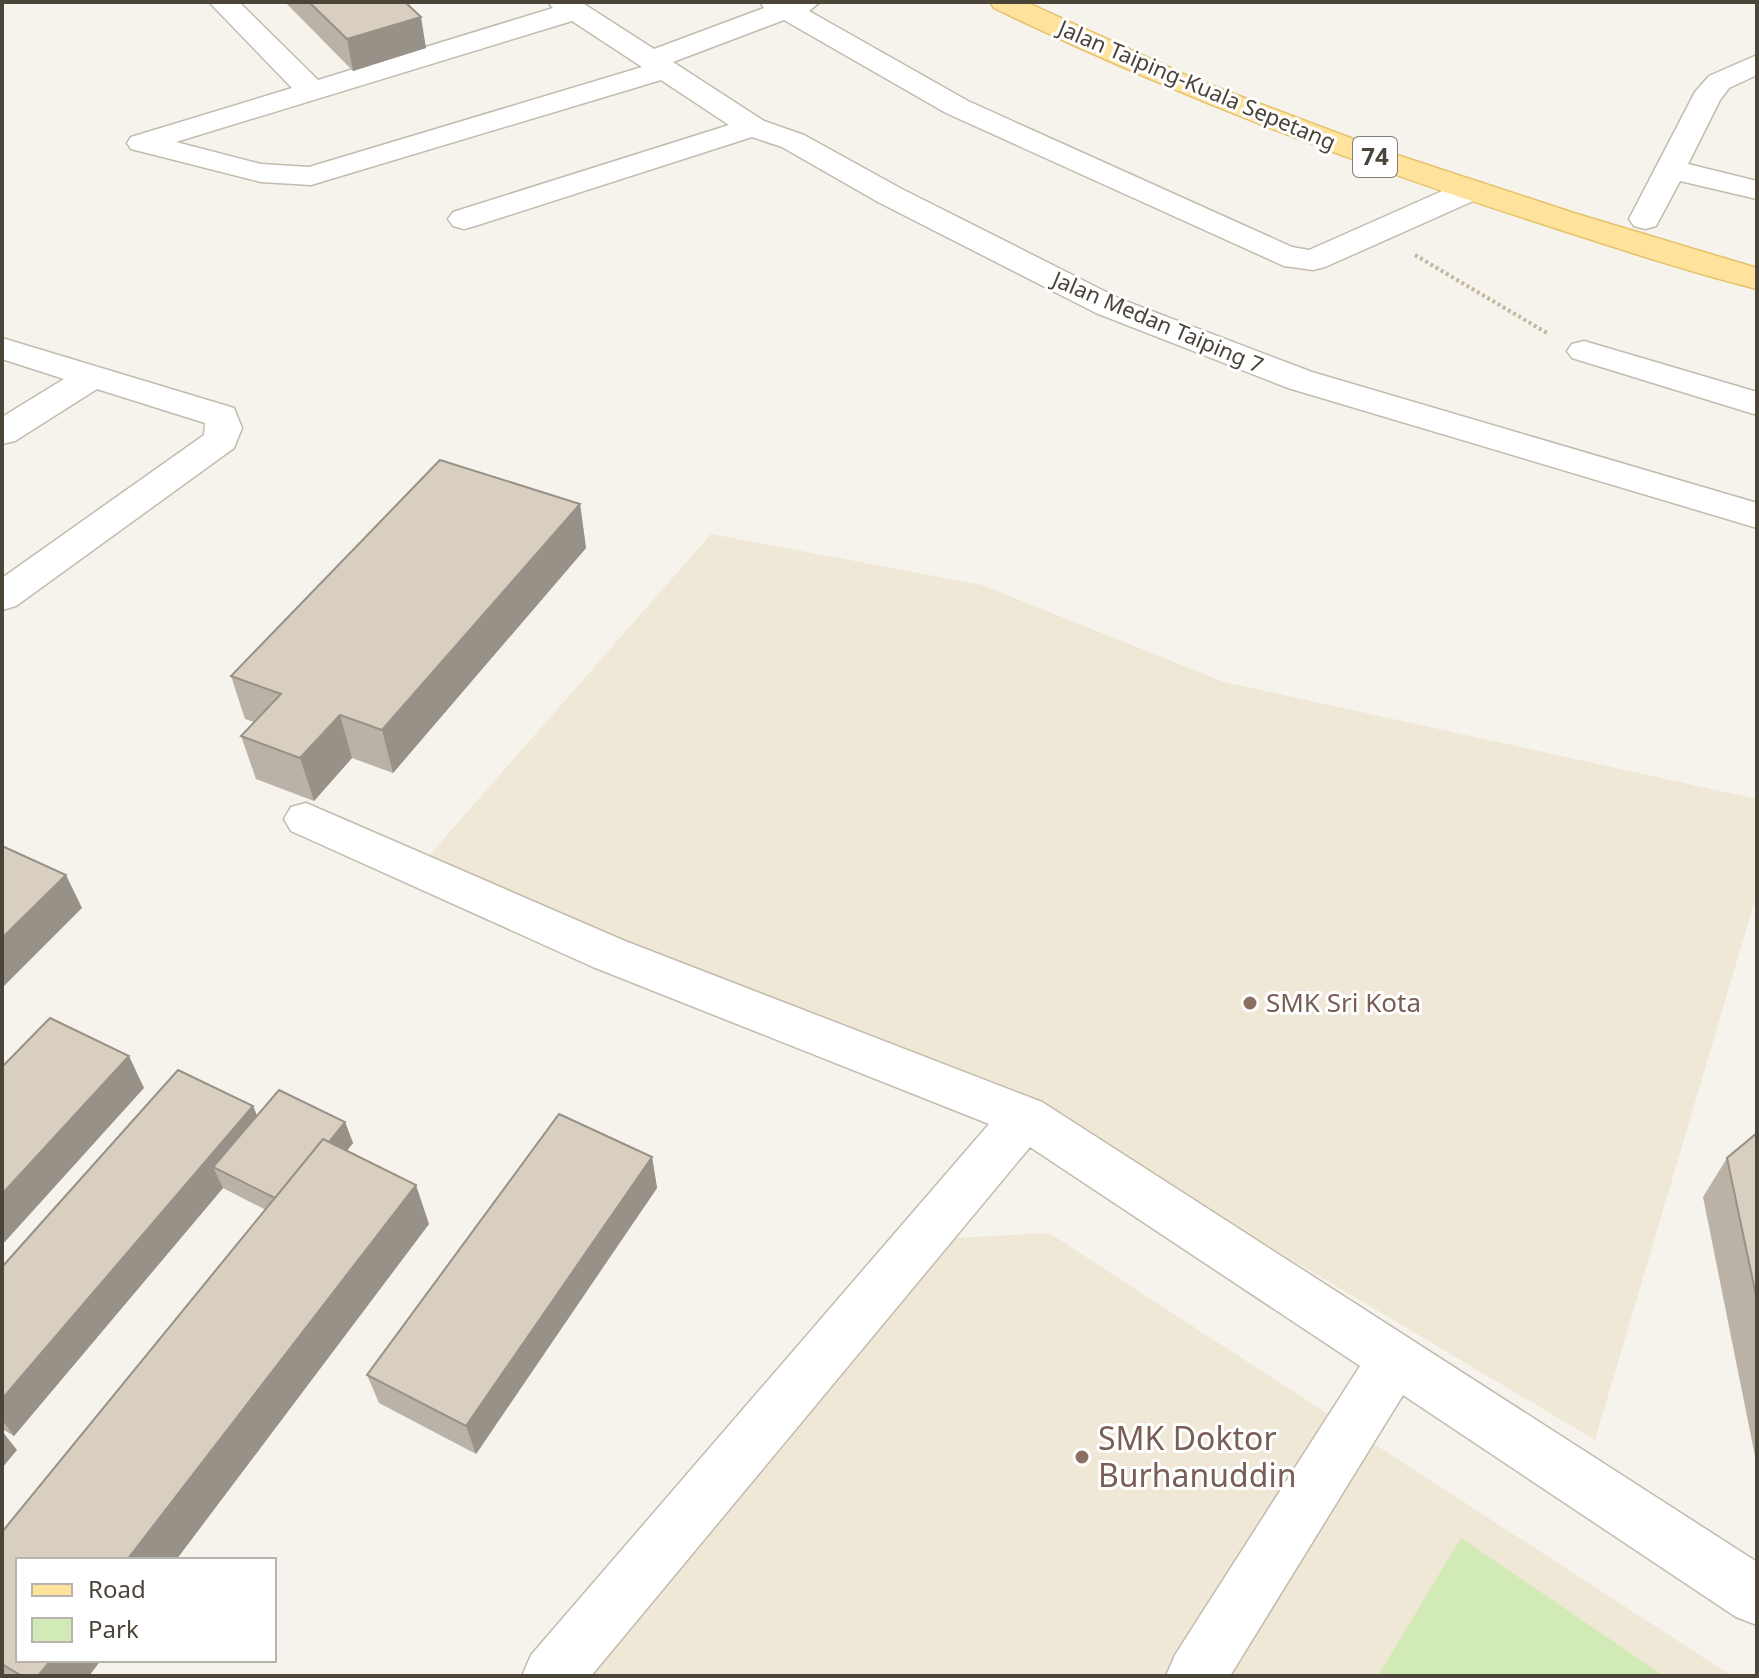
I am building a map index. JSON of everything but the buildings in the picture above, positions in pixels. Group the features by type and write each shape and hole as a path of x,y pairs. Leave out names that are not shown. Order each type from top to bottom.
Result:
{"main road":[{"name":"Jalan Taiping-Kuala Sepetang","path":"1004,2 1296,129 1469,191 1757,279"},
{"name":"Jalan Taiping-Kuala Sepetang","path":"1068,2 1180,52"},
{"name":"Jalan Taiping-Kuala Sepetang","path":"1222,69 1489,171 1757,252"}],"street":[{"path":"223,2 311,90"},
{"path":"568,6 432,41 311,90 142,143 261,173 311,176 657,65 789,5 914,85 957,107 1284,256 1313,260 1469,191"},
{"name":"Jalan Medan Taiping 7","path":"568,6 753,127 793,141 889,195 1108,306 1300,380 1757,516"},
{"path":"1645,219 1713,90 1719,82 1757,64"},
{"path":"464,219 753,127"},
{"path":"1670,169 1757,190"},
{"path":"2,348 221,416 224,428 221,440 2,597"},
{"path":"1584,351 1757,404"},
{"path":"2,433 94,375"},
{"path":"306,819 609,954 1025,1117 1757,1596"},
{"path":"552,1676 1025,1117"},
{"path":"1196,1676 1395,1359"}],"path":[{"path":"1378,232 1507,312 1584,351"}],"shaded area":[{"name":"SMK Sri Kota","path":"711,534 982,585 1224,682 1757,799 1757,893 1595,1440 1043,1112 426,859"},
{"name":"SMK Doktor Burhanuddin","path":"1049,1233 1732,1676 584,1676 954,1238"}],"green space":[{"path":"1461,1538 1664,1676 1378,1676"}],"place":[{"name":"SMK Sri Kota","path":"1250,1003"},
{"name":"SMK Doktor Burhanuddin","path":"1082,1457"}]}
